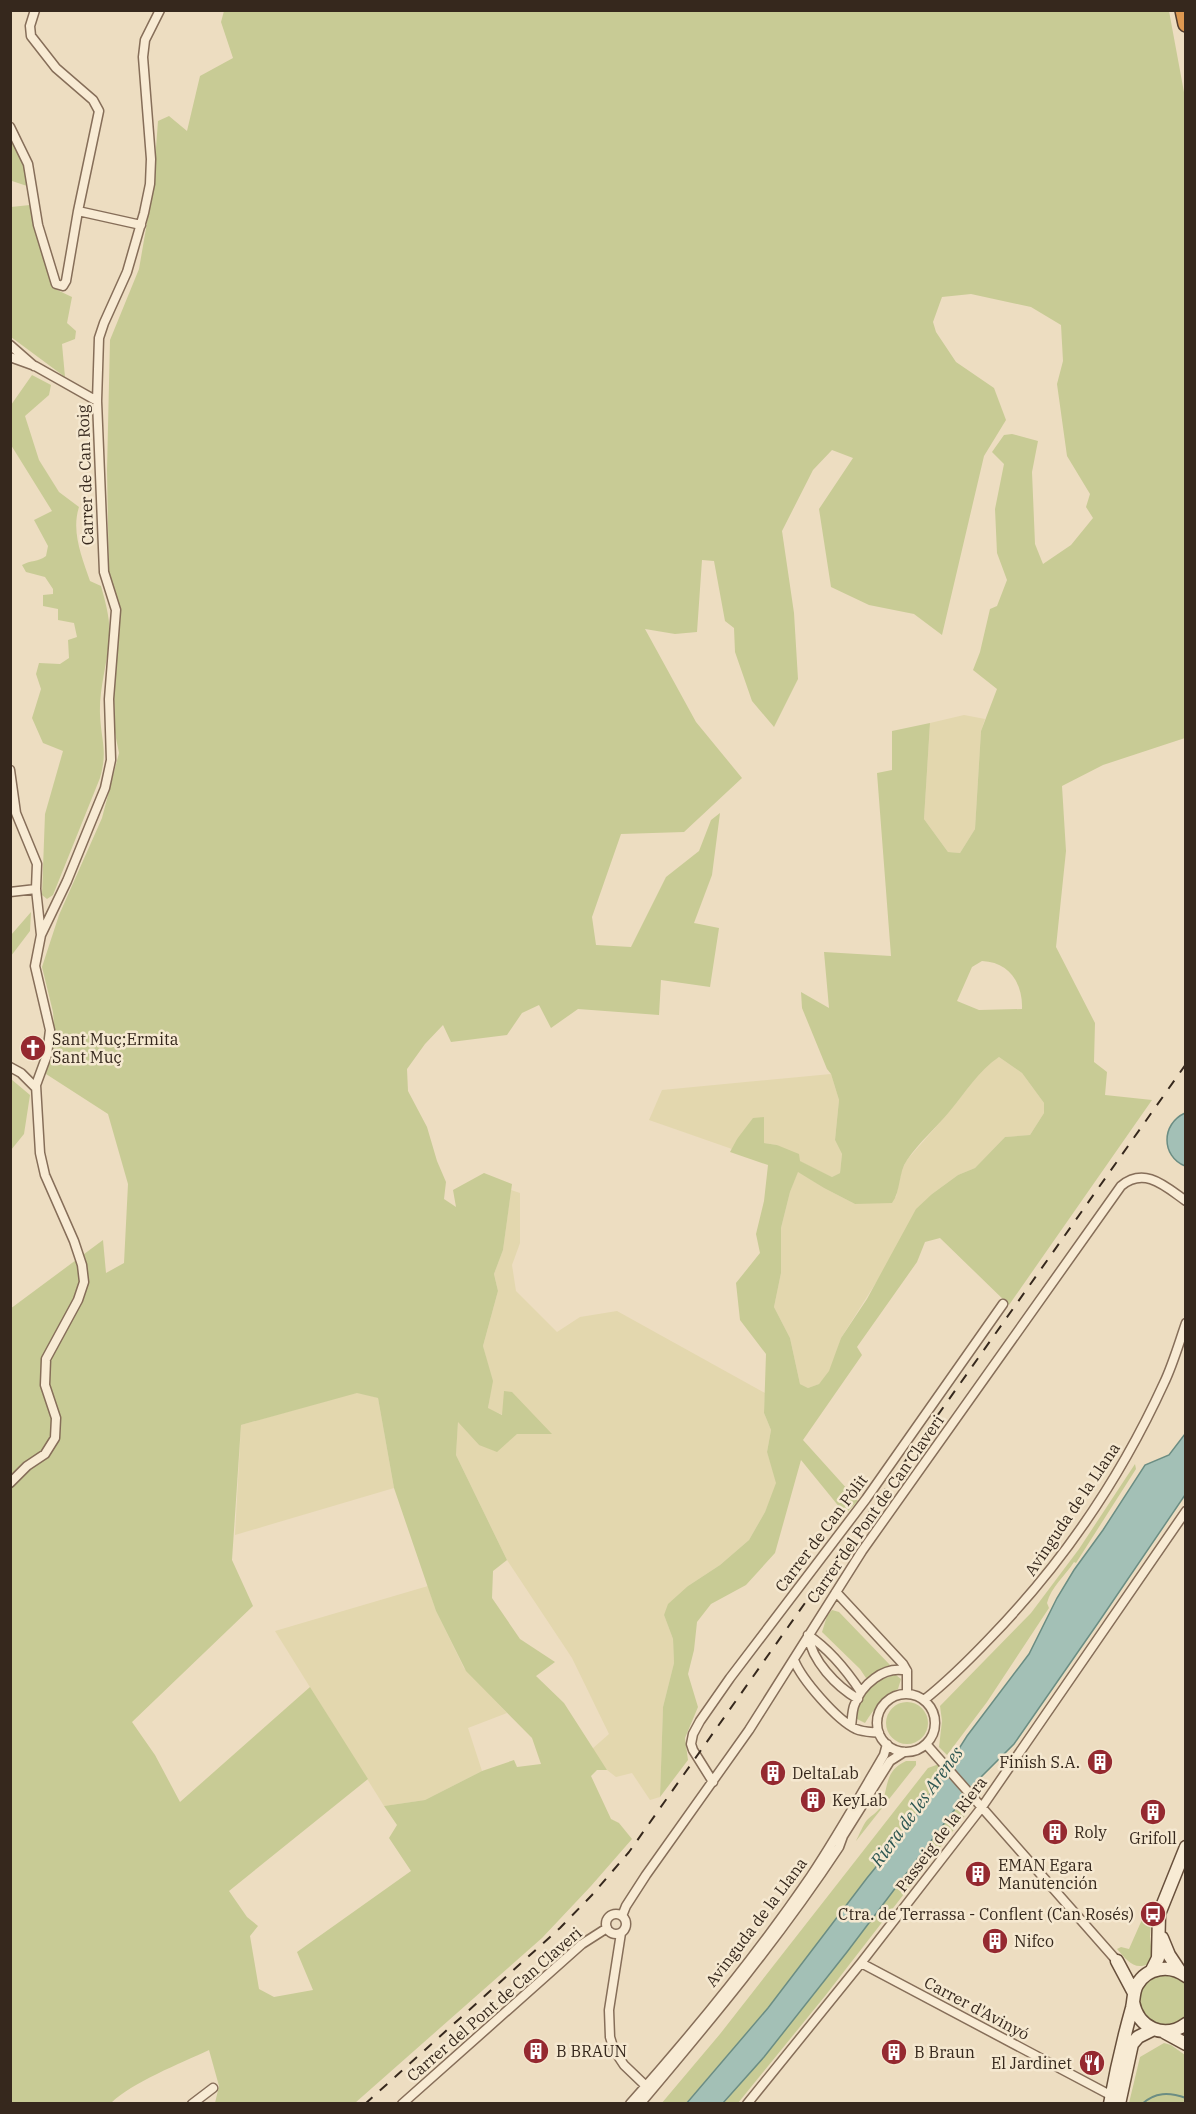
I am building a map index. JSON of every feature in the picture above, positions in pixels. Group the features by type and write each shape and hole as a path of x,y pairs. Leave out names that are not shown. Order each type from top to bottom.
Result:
{"highway":[{"path":"1183,10 1185,24"}],"main road":[{"path":"1114,2101 1119,2052 1134,1997 1138,1983 1149,1973 1158,1958 1158,1922 1162,1905 1185,1847"},
{"path":"1158,1928 1169,1956 1183,1975"},
{"path":"1117,1961 1135,1972 1149,1973 1166,1968 1183,1975"},
{"path":"1117,1961 1134,1997 1139,2018 1185,2044"},
{"path":"1114,2101 1129,2052 1138,2037 1159,2030 1175,2030 1185,2024"}],"street":[{"path":"10,127 28,164 38,225 55,282 63,286 66,281 99,111 95,102 62,74 33,39 30,30 35,10"},
{"name":"Carrer de Can Roig","path":"40,939 68,880 105,788 111,760 109,699 116,610 104,572 97,400 99,338 127,272 148,195 151,165 143,57 145,40 160,10"},
{"path":"78,211 141,225"},
{"path":"10,345 35,366 60,382 97,400"},
{"path":"10,357 35,366"},
{"path":"10,770 16,813 37,864 36,889 40,939 35,966 50,1023 50,1038 36,1088 42,1164 78,1252 84,1282 78,1300 46,1359 45,1384 57,1418 55,1438 45,1454 27,1466 10,1483"},
{"path":"10,892 36,889"},
{"path":"10,1067 21,1073 36,1088"},
{"name":"Carrer del Pont de Can Claveri","path":"622,1916 646,1875 750,1730 808,1635 876,1532 1121,1186 1134,1178 1148,1178 1160,1182 1185,1201"},
{"name":"Carrer de Can Pòlit","path":"713,1782 691,1744 696,1728 730,1678 866,1499 1003,1304"},
{"name":"Avinguda de la Llana","path":"924,1700 943,1686 1021,1606 1060,1559 1127,1458 1165,1382 1185,1323"},
{"name":"Passeig de la Riera","path":"747,2103 861,1963 979,1803 1185,1511"},
{"path":"836,1592 903,1664 907,1671 907,1694"},
{"path":"808,1635 813,1655 848,1693 860,1695"},
{"path":"808,1635 819,1642 835,1659 860,1695"},
{"path":"794,1660 816,1691 844,1722 858,1730 879,1733"},
{"path":"850,1726 854,1707 873,1678 899,1669 907,1671"},
{"name":"Avinguda de la Llana","path":"931,1707 943,1686"},
{"path":"907,1694 924,1700 931,1707 935,1717 932,1737 926,1744 914,1751 904,1752 887,1744 879,1733 878,1719 885,1704 898,1695 907,1694"},
{"name":"Avinguda de la Llana","path":"639,2103 648,2088 811,1876 884,1755 887,1744"},
{"path":"926,1744 1117,1961"},
{"name":"Avinguda de la Llana","path":"630,2103 648,2088 695,2038 779,1933 839,1847 843,1836 890,1761 904,1752"},
{"path":"614,1931 626,1924 622,1916 617,1914 609,1917 606,1924 614,1931 618,1946 609,2010 610,2037 614,2050 624,2065 648,2088"},
{"name":"Carrer del Pont de Can Claveri","path":"402,2103 582,1944 614,1931"},
{"name":"Carrer d'Avinyó","path":"861,1963 1114,2101"},
{"path":"192,2103 213,2088"}],"shaded area":[{"path":"964,715 985,719 981,731 975,829 960,853 948,852 924,819 930,723"},
{"path":"999,1057 1022,1073 1044,1103 1044,1113 1030,1135 1005,1137 975,1168 958,1175 932,1194 841,1338 830,1371 819,1384 808,1388 800,1384 790,1338 774,1307 781,1273 781,1228 798,1171 855,1204 896,1197 906,1161 950,1111 985,1066"},
{"path":"831,1074 839,1100 835,1140 842,1154 840,1173 832,1177 799,1161 777,1145 764,1143 764,1117 737,1139 732,1149 649,1120 662,1090"},
{"path":"511,1190 520,1193 520,1243 512,1265 516,1291 557,1332 580,1317 617,1311 765,1393 764,1413 771,1430 767,1452 777,1483 765,1512 749,1540 720,1565 688,1586 664,1615 673,1639 674,1663 663,1707 660,1797 650,1800 632,1773 616,1777 607,1770 592,1749 609,1734 572,1658 507,1560 456,1455 458,1421 479,1445 517,1434 551,1433 488,1409 492,1381 483,1346 498,1291 494,1274 503,1250"},
{"path":"358,1392 378,1398 394,1488 235,1535 241,1425"},
{"path":"428,1586 436,1611 464,1668 507,1713 468,1728 482,1771 425,1800 384,1806 275,1631"}],"green space":[{"path":"224,11 1169,11 1186,103 1185,738 1103,765 1062,786 1066,851 1056,947 1095,1023 1094,1062 1107,1072 1105,1095 1152,1100 1009,1305 940,1238 925,1242 917,1262 857,1347 862,1355 803,1440 858,1501 845,1514 801,1460 775,1553 746,1585 711,1604 697,1622 694,1650 688,1674 698,1707 685,1738 688,1760 660,1797 663,1707 674,1663 673,1639 664,1615 668,1604 749,1540 765,1512 776,1483 767,1452 771,1430 764,1413 766,1354 740,1320 736,1283 760,1253 756,1234 764,1201 768,1165 730,1152 753,1118 764,1117 764,1143 777,1145 799,1154 800,1161 832,1177 840,1173 842,1154 835,1140 839,1100 831,1074 802,1008 801,992 829,1008 824,952 891,956 877,773 892,770 892,731 930,723 924,819 948,852 960,853 975,829 981,731 997,689 973,670 980,652 990,609 997,606 1007,580 997,553 995,509 1004,464 992,452 1004,435 1012,434 1038,441 1032,472 1035,544 1043,564 1071,545 1093,518 1086,507 1090,494 1067,456 1057,384 1063,361 1061,325 1031,307 971,294 942,297 933,322 936,332 956,362 994,388 1006,420 984,456 942,635 914,614 869,605 831,587 819,509 853,458 832,450 813,470 782,531 794,613 798,679 774,727 752,701 735,652 734,628 725,621 714,561 702,560 697,632 675,634 645,629 696,722 742,778 684,832 621,834 592,917 596,945 631,947 666,877 699,851 711,820 720,813 712,875 694,923 719,928 710,987 661,980 659,1015 578,1009 551,1028 539,1005 522,1013 507,1035 451,1042 443,1025 425,1044 407,1069 408,1091 427,1127 446,1182 444,1199 456,1207 453,1190 484,1173 512,1184 503,1250 494,1274 498,1291 483,1346 493,1381 488,1408 502,1415 504,1391 512,1392 552,1434 517,1434 497,1452 479,1445 458,1422 456,1455 507,1560 493,1571 492,1598 520,1639 555,1662 536,1676 564,1703 607,1770 597,1770 591,1776 611,1819 619,1823 632,1839 542,1938 355,2103 215,2103 219,2086 209,2050 131,2088 111,2103 11,2103 10,1309 103,1240 106,1273 124,1263 128,1184 108,1114 46,1074 55,1037 53,1012 42,967 59,915 102,818 119,753 115,733 114,693 121,609 109,577 107,470 110,340 139,269 153,188 158,121 169,116 187,131 200,76 233,58 221,22","holes":["982,961 992,962 1007,970 1017,983 1022,1009 979,1010 957,1001 972,967","999,1057 1022,1073 1044,1103 1044,1113 1030,1135 1005,1137 975,1168 958,1175 916,1209 867,1299 841,1338 829,1371 819,1384 808,1388 800,1384 790,1338 774,1307 781,1273 781,1228 790,1192 798,1172 855,1204 892,1203 907,1160 978,1075","357,1393 378,1398 394,1488 436,1611 466,1671 532,1738 541,1764 517,1767 514,1760 482,1771 425,1800 384,1806 397,1825 389,1838 411,1871 297,1952 313,1990 274,1997 259,1989 250,1936 258,1926 247,1917 229,1891 368,1779 310,1687 180,1802 155,1755 132,1722 253,1606 232,1560 241,1425"]},
{"path":"10,136 24,162 27,186 12,181"},
{"path":"30,205 53,288 72,297 67,323 76,331 75,339 62,344 65,377 11,337 11,207"},
{"path":"32,375 51,385 49,395 25,416 39,460 59,492 79,507 76,526 78,544 90,581 101,586 109,626 100,705 104,753 100,778 53,895 47,899 42,895 45,814 63,751 43,743 32,718 41,689 36,674 39,663 60,664 69,658 68,640 77,637 74,623 58,620 58,609 43,606 43,595 53,594 53,589 45,577 26,572 22,565 46,556 48,546 34,520 52,511 11,445 11,405"},
{"path":"31,912 30,931 11,956 11,935"},
{"path":"11,1079 30,1095 24,1134 11,1150"},
{"path":"1135,1464 1136,1469 1076,1563 1074,1562 1052,1592 1047,1603 1049,1608 987,1702 947,1755 939,1747 942,1721 940,1706 1031,1613 1079,1549"},
{"path":"832,1610 839,1612 890,1665 870,1678 866,1678 860,1669 822,1632 827,1616"},
{"path":"896,1675 901,1679 898,1689 883,1699 865,1723 857,1719 859,1704 868,1690 881,1680"},
{"path":"907,1702 922,1708 928,1723 922,1738 907,1744 892,1738 886,1723 892,1708"},
{"path":"953,1759 911,1824 768,2008 686,2103 661,2104 720,2034 928,1768"},
{"path":"906,1761 916,1761 916,1765 856,1841 867,1820 881,1806 888,1780 894,1770"},
{"path":"974,1784 983,1792 825,1996 738,2103 723,2104 820,1986"},
{"path":"1148,1906 1152,1908 1150,1937 1152,1955 1148,1964 1139,1966 1131,1963 1117,1949 1121,1947 1129,1949"},
{"path":"1160,1975 1174,1976 1185,1984 1185,2016 1173,2024 1161,2025 1151,2021 1144,2013 1140,2003 1141,1992 1147,1982"},
{"path":"1164,2043 1185,2055 1185,2103 1129,2103 1140,2057"}],"water":[{"path":"1185,1113 1185,1166 1172,1155 1167,1140 1172,1125"},
{"path":"1185,1434 1185,1495 1014,1744 974,1784 847,1952 764,2057 723,2103 686,2104 768,2008 911,1824 967,1736 1029,1654 1074,1570 1145,1465 1169,1455"}],"waterway":[{"path":"1142,2104 1152,2097 1163,2094 1186,2098"}],"railway":[{"path":"365,2104 560,1928 629,1852 1186,1064"}],"place":[{"name":"Sant Muç;Ermita Sant Muç","path":"33,1048"},
{"name":"Finish S.A.","path":"1100,1762"},
{"name":"DeltaLab","path":"773,1773"},
{"name":"KeyLab","path":"813,1800"},
{"name":"Grifoll","path":"1153,1812"},
{"name":"Roly","path":"1055,1832"},
{"name":"EMAN Egara Manutención","path":"978,1874"},
{"name":"Ctra. de Terrassa - Conflent (Can Rosés)","path":"1153,1914"},
{"name":"Nifco","path":"995,1941"},
{"name":"B BRAUN","path":"536,2051"},
{"name":"B Braun","path":"894,2052"},
{"name":"El Jardinet","path":"1092,2063"}],"water label":[{"name":"Riera de les Arenes","path":"917,1807"}]}
